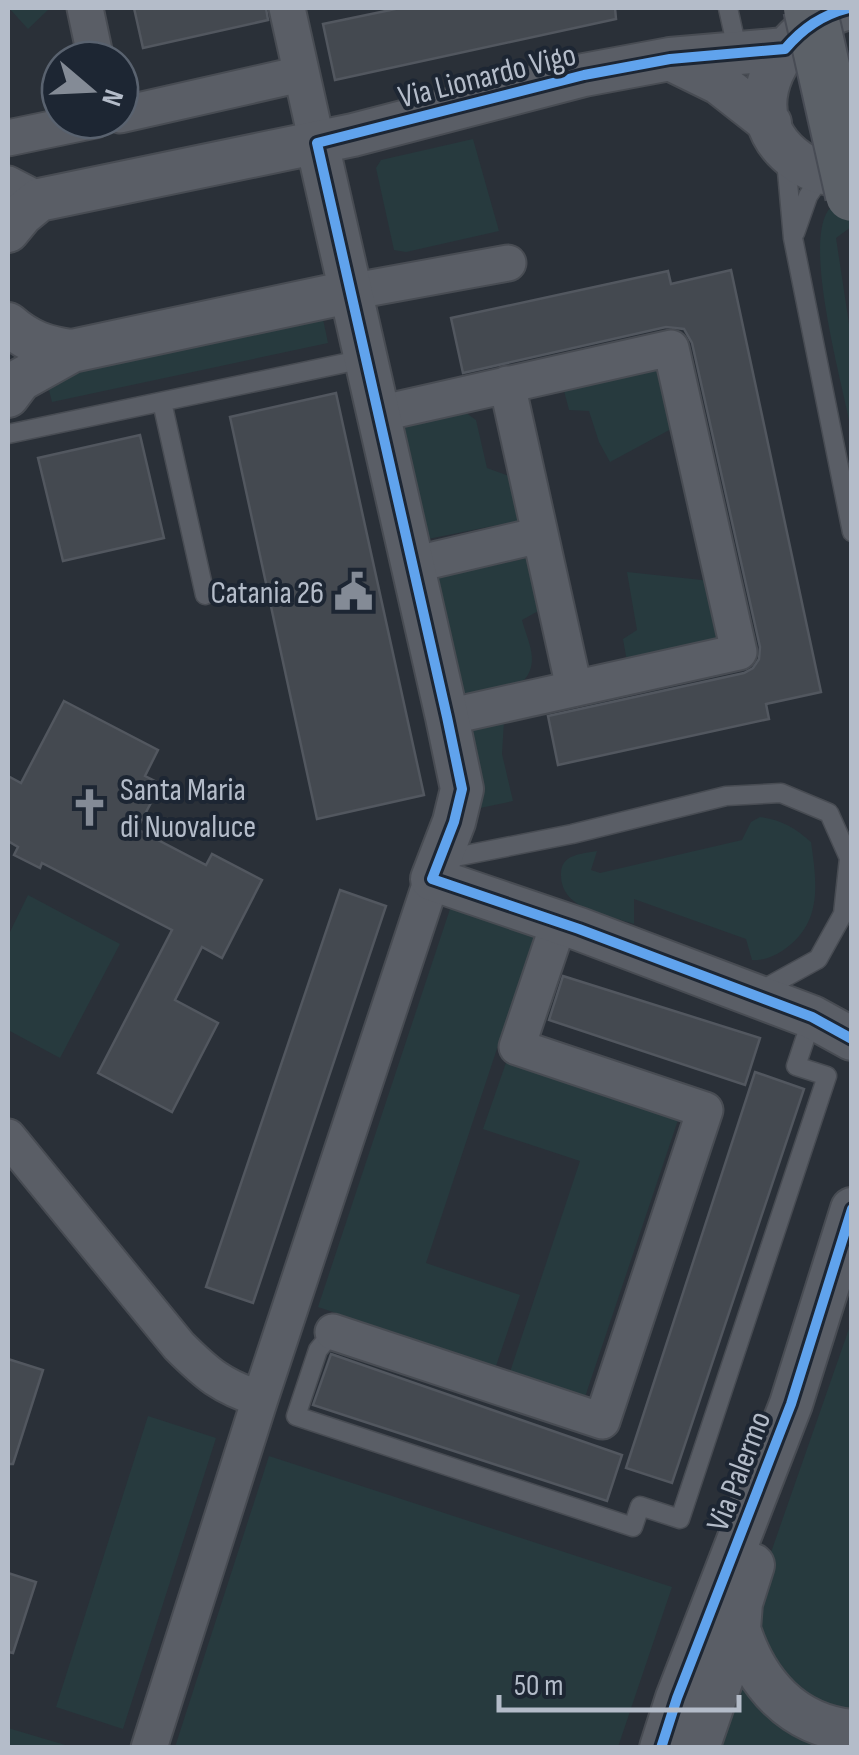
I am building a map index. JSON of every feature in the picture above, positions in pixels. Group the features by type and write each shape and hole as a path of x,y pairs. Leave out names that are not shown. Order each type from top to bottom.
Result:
{"main road":[{"path":"798,28 842,181"}],"street":[{"path":"85,8 92,40"},
{"path":"149,1748 462,789 287,8"},
{"path":"777,136 767,110 772,72 798,28 849,8"},
{"name":"Via Lionardo Vigo","path":"23,192 317,143 584,75 670,59 738,54 798,28"},
{"path":"670,59 719,83 808,168 842,181"},
{"path":"140,110 301,74"},
{"path":"8,138 40,131"},
{"path":"8,230 22,214 23,192"},
{"path":"8,324 28,340 49,348 72,350 508,263"},
{"path":"378,414 671,348 739,652 448,717"},
{"path":"8,396 20,380 72,350"},
{"path":"508,384 574,688"},
{"path":"412,566 540,535"},
{"path":"436,870 558,922 812,1017 852,1039"},
{"path":"333,1332 602,1421 705,1110 517,1047 558,922"},
{"path":"8,1137 179,1346 206,1373 231,1389 260,1399"},
{"name":"Via Palermo","path":"661,1748 791,1404 852,1209"},
{"path":"698,1748 738,1629 741,1603 764,1528 791,1404"},
{"path":"738,1629 752,1664 781,1701 838,1730 852,1731"}],"lane":[{"path":"728,8 738,54"},
{"path":"777,136 793,238 852,532"},
{"path":"793,238 808,196 842,181"},
{"path":"8,434 365,359"},
{"path":"162,402 205,596"},
{"path":"436,870 726,796 781,792 830,813 849,858 843,914 818,959 771,984"},
{"path":"333,1332 318,1350 296,1416 633,1528 640,1506 680,1520 827,1076 796,1066 812,1017"}],"green space":[{"path":"9,8 49,8 49,9 28,29"},
{"path":"473,139 499,231 406,252 394,250 376,168 381,160"},
{"path":"851,200 851,227 836,238 851,337 851,429 828,319 820,258 826,214 833,206"},
{"path":"323,319 328,343 52,402 46,378"},
{"path":"658,362 673,428 610,462 589,411 569,410 562,383"},
{"path":"459,408 476,420 487,468 509,476 518,521 428,539 401,419"},
{"path":"527,558 540,610 522,620 532,654 530,671 507,691 463,699 436,578"},
{"path":"627,572 711,581 718,636 708,645 627,662 623,639 637,630"},
{"path":"504,721 502,754 513,801 480,808 468,725"},
{"path":"760,817 788,825 811,842 815,873 814,902 805,928 782,951 767,958 752,960 746,939 634,899 634,924 599,914 568,896 563,886 562,867 573,856 597,851 591,870 600,873 742,840 751,822"},
{"path":"28,895 120,944 60,1058 8,1030 8,936"},
{"path":"451,906 535,934 426,1263 520,1295 496,1366 318,1307"},
{"path":"509,1054 681,1111 585,1397 510,1372 580,1161 483,1129"},
{"path":"851,1323 851,1718 810,1705 754,1640 761,1581"},
{"path":"148,1416 216,1438 123,1729 56,1707"},
{"path":"269,1456 672,1587 618,1747 175,1747"},
{"path":"738,1667 851,1748 711,1748"},
{"path":"8,1728 72,1747 8,1747"}],"building":[{"path":"134,8 266,8 268,20 143,48"},
{"path":"400,8 615,8 616,19 335,80 323,24"},
{"path":"731,270 821,692 766,704 769,719 558,765 548,716 744,673 759,659 760,647 692,343 684,329 666,327 463,373 451,318 668,271 671,284"},
{"path":"336,393 424,795 317,819 230,417"},
{"path":"140,435 164,538 63,561 38,458"},
{"path":"64,701 158,750 145,776 161,784 137,829 206,865 212,854 262,880 222,958 202,947 175,1000 218,1023 172,1112 98,1073 172,930 42,863 40,868 14,855 18,847 8,841 8,776 21,783"},
{"path":"340,890 386,906 253,1303 206,1287"},
{"path":"563,976 760,1038 745,1085 549,1020"},
{"path":"755,1072 804,1089 672,1483 626,1468"},
{"path":"331,1354 622,1455 607,1501 313,1405"},
{"path":"8,1359 43,1370 13,1464 8,1464"},
{"path":"8,1573 36,1582 13,1653 8,1652"}],"cycle path":[{"path":"849,8 814,23 785,49 670,59 584,75 317,143 462,789 432,879 579,929 812,1017 852,1039"},
{"path":"661,1748 791,1404 852,1209"}],"place":[{"name":"Catania 26","path":"354,592"},
{"name":"Santa Maria di Nuovaluce","path":"90,807"}]}
